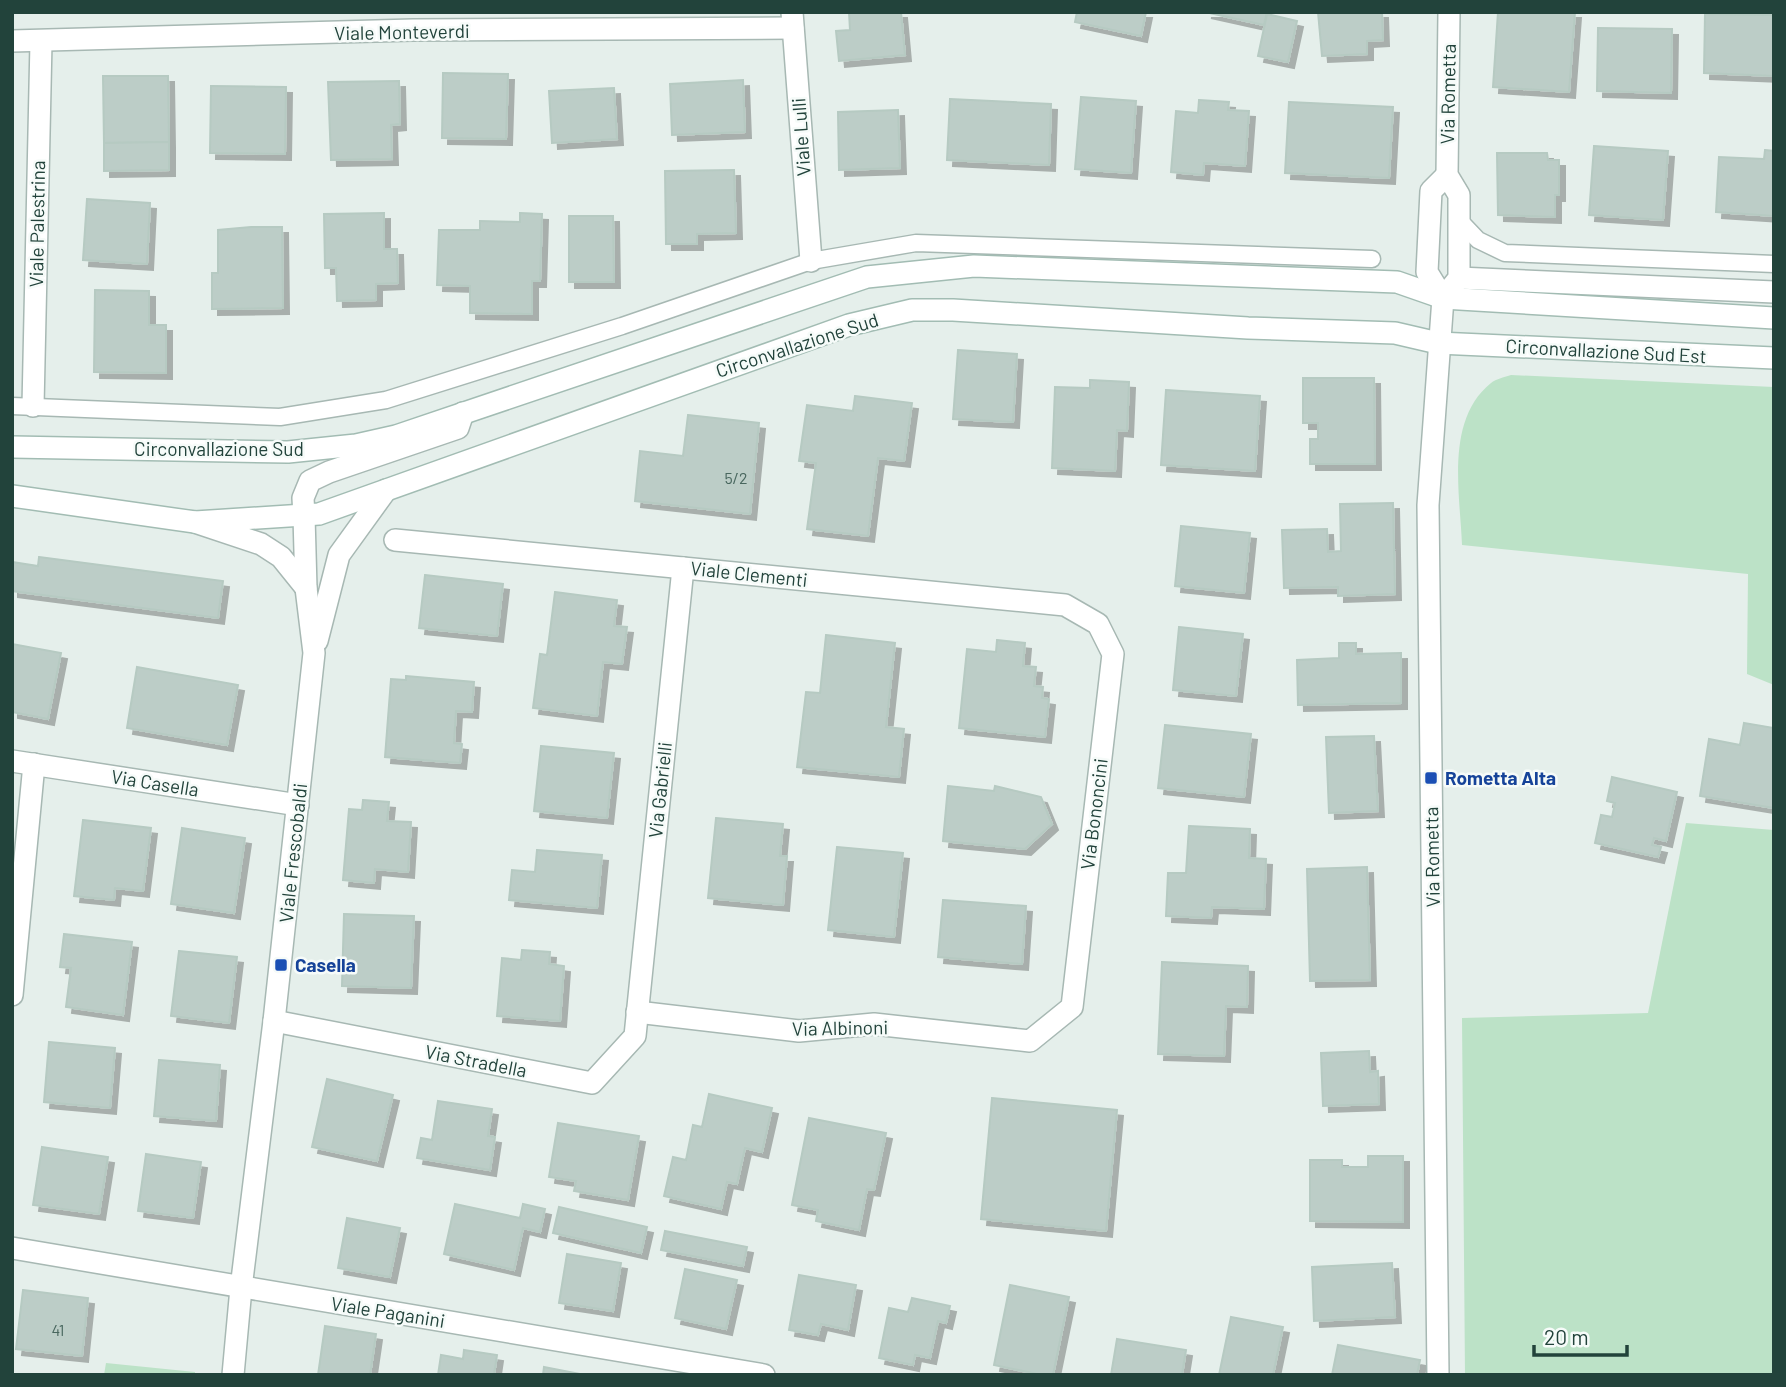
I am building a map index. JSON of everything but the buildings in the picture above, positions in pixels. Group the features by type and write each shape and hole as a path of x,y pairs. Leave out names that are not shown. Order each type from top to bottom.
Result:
{"street":[{"name":"Via Rometta","path":"1449,12 1447,175 1459,195 1459,278"},
{"name":"Viale Monteverdi","path":"12,41 792,20"},
{"name":"Viale Lulli","path":"792,20 811,261"},
{"name":"Viale Palestrina","path":"23,406 41,42"},
{"name":"Via Rometta","path":"1438,1375 1428,505 1443,298 1427,272 1431,191 1447,175"},
{"name":"Circonvallazione Sud","path":"12,447 288,452 356,445 396,436 867,277 974,267 1356,280 1397,282 1443,298"},
{"path":"1443,298 1459,278 1774,292"},
{"path":"1443,298 1774,318"},
{"name":"Circonvallazione Sud","path":"12,496 195,522 319,514 849,325 912,310 1395,333 1438,343"},
{"name":"Circonvallazione Sud Est","path":"1438,343 1774,358"},
{"name":"Circonvallazione Sud","path":"306,589 303,498 310,481 329,471 458,428 463,413"},
{"path":"314,653 339,555 386,490"},
{"path":"195,522 261,544 281,557 306,589"},
{"name":"Viale Clementi","path":"395,540 1065,605 1098,624"},
{"name":"Via Gabrielli","path":"637,1012 683,568"},
{"name":"Viale Frescobaldi","path":"233,1375 314,653 306,589"},
{"name":"Via Bononcini","path":"1072,1006 1113,654 1098,624"},
{"name":"Via Casella","path":"12,761 298,805"},
{"path":"12,995 34,764"},
{"name":"Via Albinoni","path":"637,1012 799,1031 874,1024 1030,1041 1072,1006"},
{"name":"Via Stradella","path":"274,1021 592,1083 635,1036 637,1012"},
{"name":"Viale Paganini","path":"12,1248 764,1375"}],"lane":[{"path":"1459,220 1478,240 1505,253 1774,264"},
{"path":"23,406 280,417 386,400 622,326 811,261 916,243 1372,259"}],"green space":[{"path":"1511,375 1774,387 1774,685 1747,674 1748,574 1462,545 1458,481 1461,437 1476,398 1491,383"},
{"path":"1686,823 1774,830 1774,1375 1465,1375 1462,1018 1648,1013"},
{"path":"106,1363 195,1372 195,1375 104,1375"}],"place":[{"name":"Rometta Alta","path":"1431,778"},
{"name":"Casella","path":"281,965"}]}
